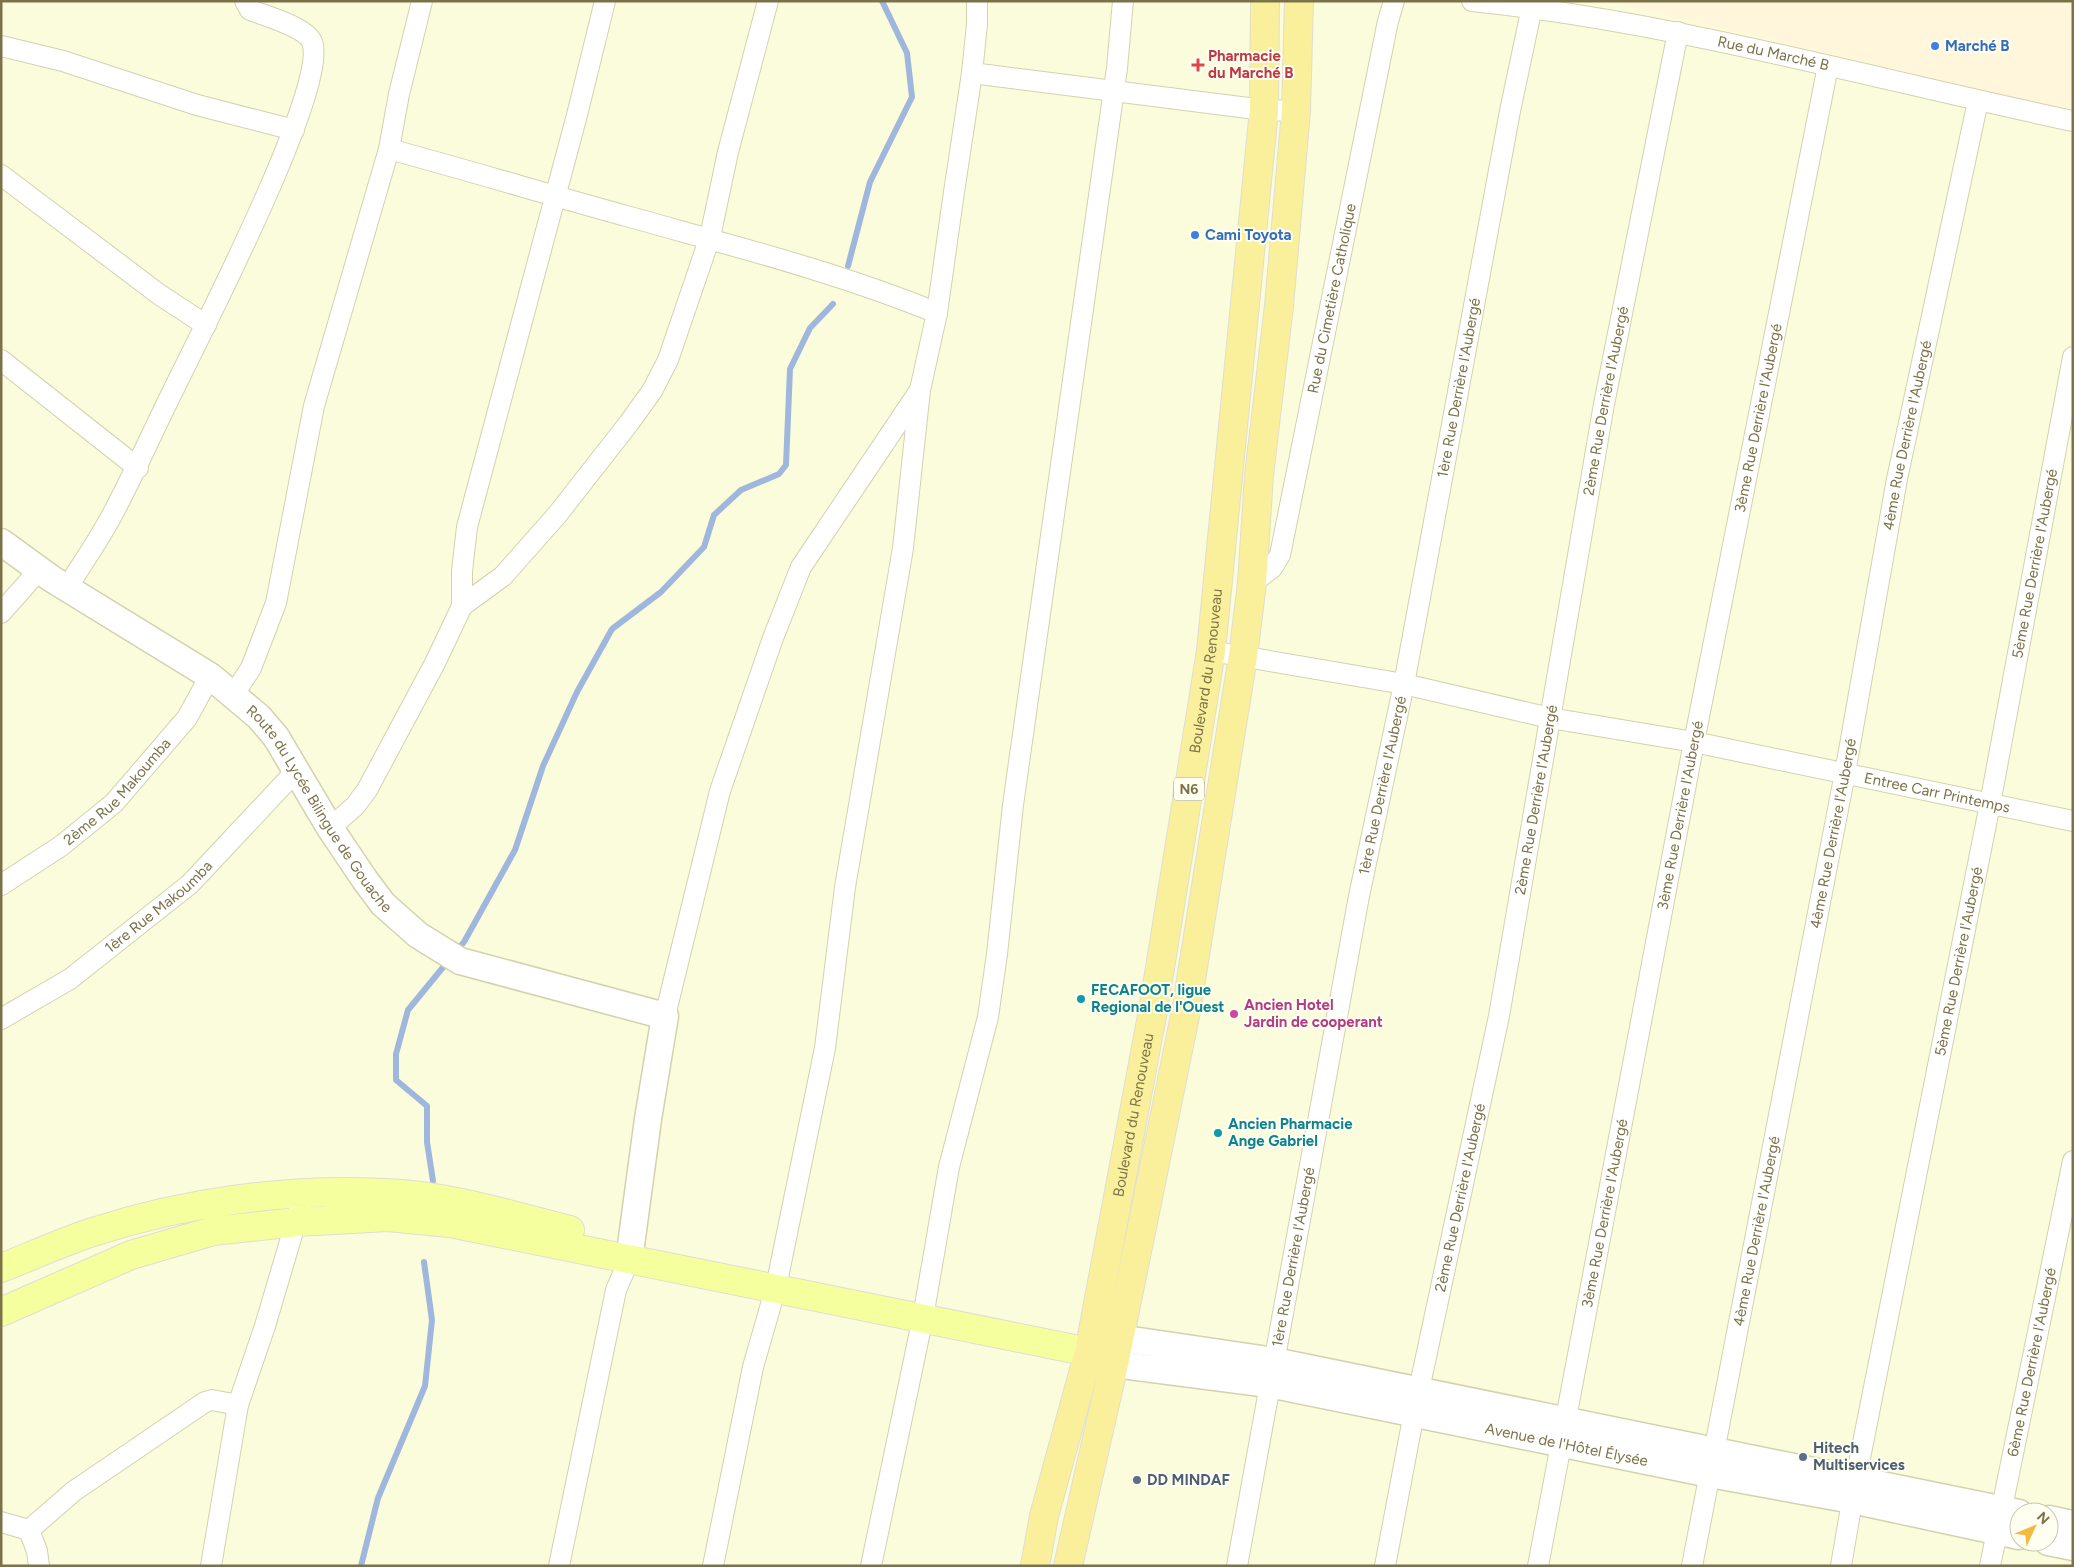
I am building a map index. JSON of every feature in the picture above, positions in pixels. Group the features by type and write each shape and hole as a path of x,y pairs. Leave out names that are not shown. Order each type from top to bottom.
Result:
{"highway":[{"name":"Boulevard du Renouveau","path":"1035,1566 1044,1516 1090,1342 1148,1037 1211,651 1264,110 1265,1"},
{"name":"Boulevard du Renouveau","path":"1068,1566 1116,1351 1179,1045 1243,656 1252,582 1259,475 1279,306 1296,111 1300,1"},
{"path":"1148,1037 1179,1045"}],"main road":[{"path":"1,1268 93,1232 150,1217 217,1202 304,1194 386,1193 468,1204 631,1252"},
{"path":"1,1312 131,1255 213,1231 297,1222 388,1217 450,1223 631,1252 1090,1342 1116,1351"}],"street":[{"path":"67,588 110,520 138,468 166,405 206,325 294,130 312,66 315,51 312,41 306,32 250,10 245,1"},
{"path":"234,694 251,668 276,603 314,406 390,149 399,94 422,1"},
{"path":"330,828 355,806 367,790 435,664 462,606 462,571 467,527 556,195 605,1"},
{"path":"462,606 502,576 551,522 630,423 652,391 668,360 710,237 728,152 768,1"},
{"path":"714,1566 753,1367 777,1280 824,1048 845,887 903,548 920,390 937,313 972,73 977,24 977,1"},
{"path":"871,1566 924,1310 949,1167 988,1017 997,954 1013,805 1112,90 1117,68 1123,1"},
{"name":"Rue du Cimetière Catholique","path":"1252,582 1272,568 1280,555 1388,22 1394,1"},
{"name":"Rue du Marché B","path":"1472,1 1532,7 1678,32 2073,121"},
{"name":"1ère Rue Derrière l'Aubergé","path":"1237,1566 1359,896 1404,684 1510,111 1532,7"},
{"name":"2ème Rue Derrière l'Aubergé","path":"1385,1566 1416,1402 1495,1035 1604,404 1678,32"},
{"path":"1,46 63,61 197,106 294,130"},
{"name":"3ème Rue Derrière l'Aubergé","path":"1538,1566 1694,742 1828,66"},
{"path":"972,73 1264,110 1296,111"},
{"name":"4ème Rue Derrière l'Aubergé","path":"1692,1566 1845,774 1897,479 1978,101"},
{"path":"390,149 710,237 886,293 937,313"},
{"path":"1,175 160,295 206,325"},
{"name":"5ème Rue Derrière l'Aubergé","path":"1841,1566 1854,1489 1990,804 2073,357"},
{"path":"1,360 138,468"},
{"path":"558,1566 616,1290 631,1252 648,1119 665,1016 720,791 773,638 802,567 920,390"},
{"name":"Route du Lycée Bilingue de Gouache","path":"1,542 67,588 210,676 234,694 259,717 276,737 330,828 383,904 401,922 450,955 665,1016"},
{"path":"1,614 39,570"},
{"name":"Entree Carr Printemps","path":"1211,651 1404,684 1550,718 1694,742 2073,821"},
{"name":"2ème Rue Makoumba","path":"1,885 61,846 114,802 187,718 210,676"},
{"name":"1ère Rue Makoumba","path":"1,1019 70,979 190,884 296,771"},
{"name":"6ème Rue Derrière l'Aubergé","path":"2013,1502 2073,1160"},
{"path":"211,1566 238,1406 265,1326 304,1194"},
{"name":"Avenue de l'Hôtel Élysée","path":"1116,1351 1272,1372 1564,1433 1854,1489 2009,1522"},
{"path":"29,1530 74,1490 205,1402 220,1401 238,1406"},
{"path":"2059,1521 2073,1524"},
{"path":"1,1522 29,1530"},
{"name":"6ème Rue Derrière l'Aubergé","path":"1990,1566 2009,1522"},
{"path":"29,1530 37,1551 39,1566"},
{"path":"2059,1544 2073,1547"}],"shaded area":[{"path":"1,1 2073,1 2073,1566 1,1566"},
{"name":"Marché B","path":"1605,1 2073,1 2073,91 2068,110"}],"waterway":[{"path":"848,266 870,182 912,97 907,53 882,1"},
{"path":"455,952 464,942 515,850 543,766 577,692 612,629 661,592 704,547 714,515 741,490 779,474 786,465 790,369 810,328 833,304"},
{"path":"433,1181 427,1142 427,1106 396,1080 396,1054 408,1010 449,960"},
{"path":"361,1566 378,1498 425,1386 432,1320 424,1262"}],"place":[{"name":"Marché B","path":"1935,46"},
{"name":"Pharmacie du Marché B","path":"1198,65"},
{"name":"Cami Toyota","path":"1195,235"},
{"name":"FECAFOOT, ligue Regional de l'Ouest","path":"1081,999"},
{"name":"Ancien Hotel Jardin de cooperant","path":"1234,1014"},
{"name":"Ancien Pharmacie Ange Gabriel","path":"1218,1133"},
{"name":"Hitech Multiservices","path":"1803,1457"},
{"name":"DD MINDAF","path":"1137,1480"}]}
